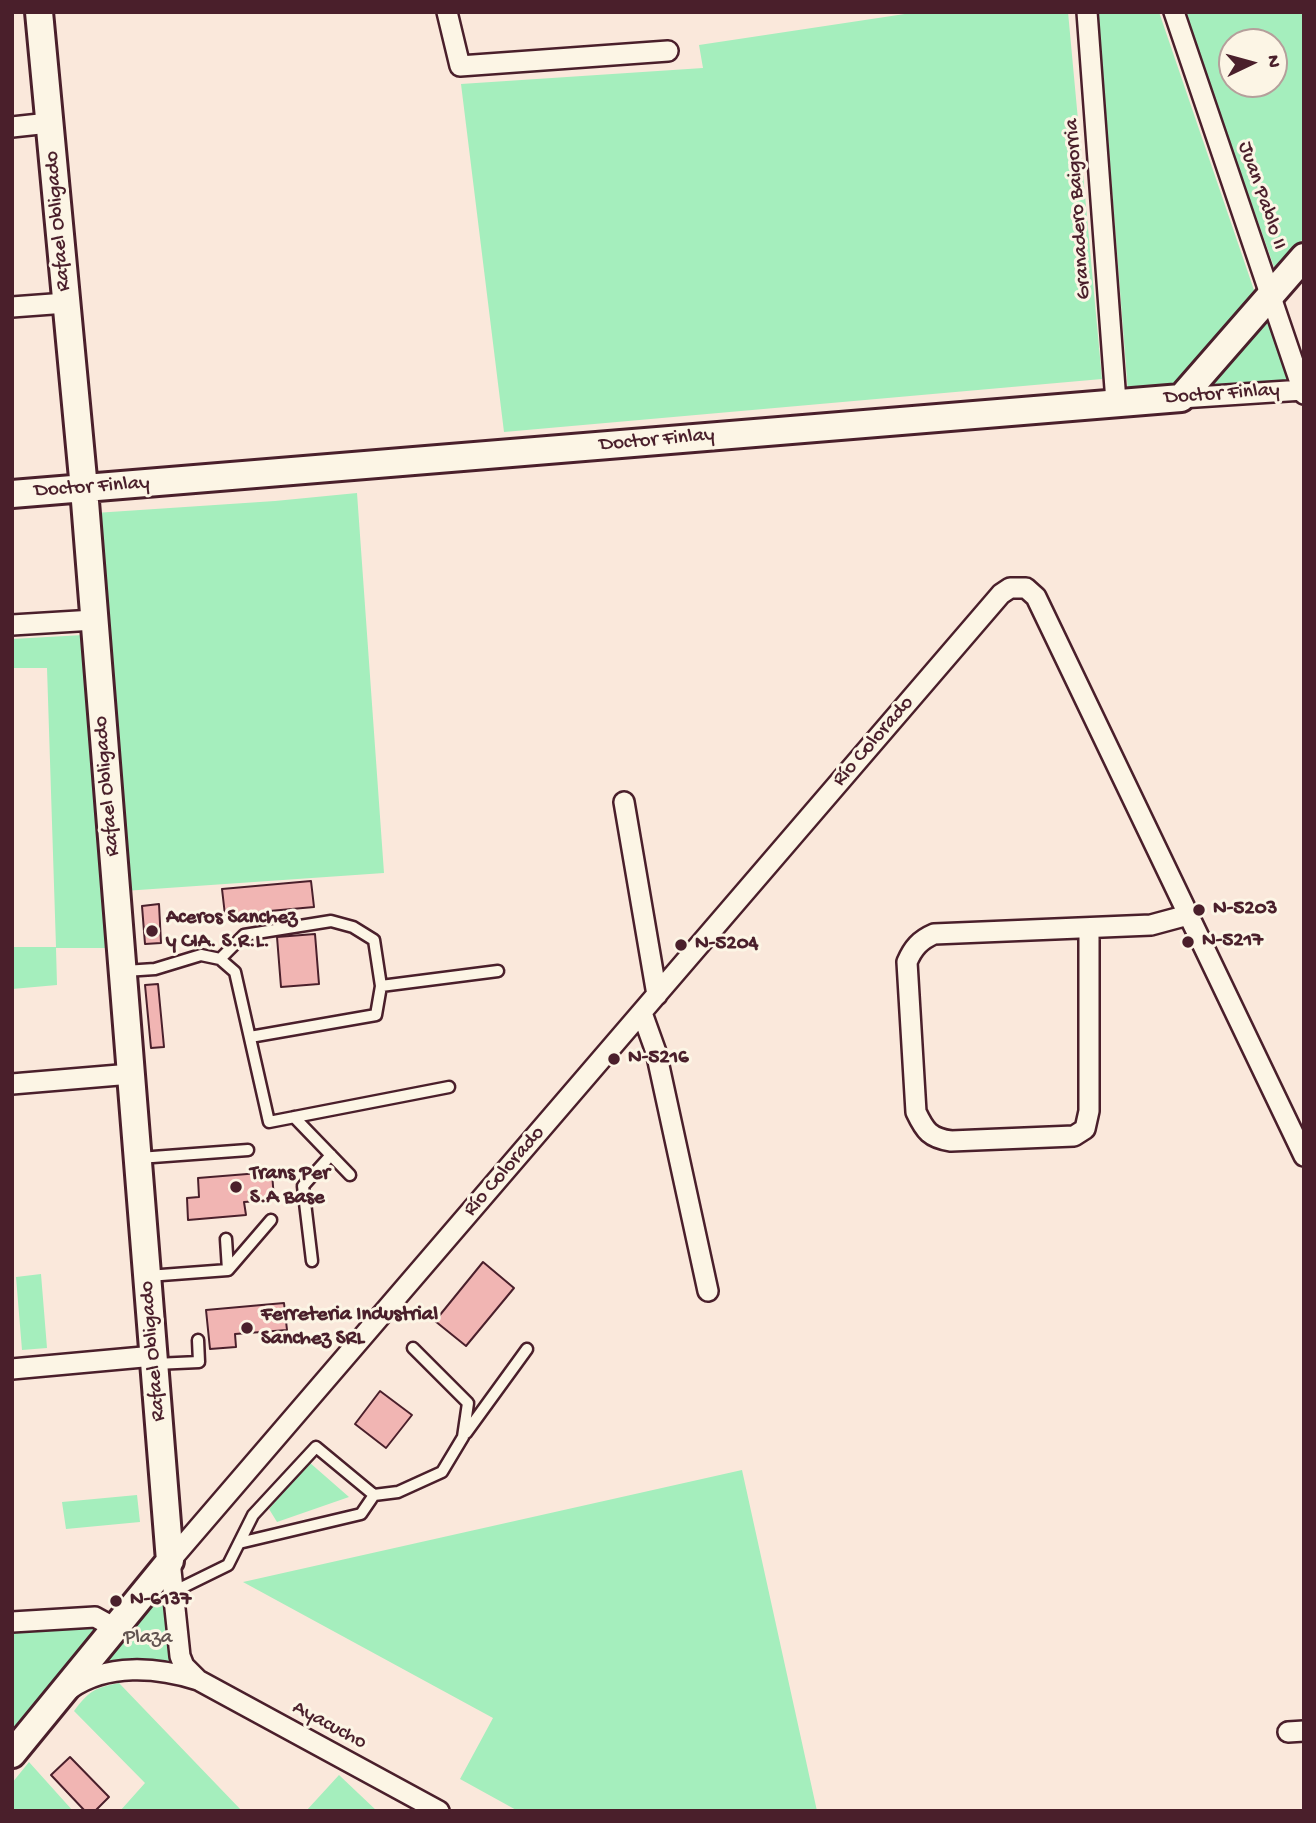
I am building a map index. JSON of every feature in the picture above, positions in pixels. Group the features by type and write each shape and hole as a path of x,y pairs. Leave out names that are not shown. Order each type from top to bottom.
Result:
{"street":[{"name":"Rafael Obligado","path":"39,12 84,489 170,1561"},
{"path":"447,12 460,66 668,51"},
{"name":"Granadero Baigorria","path":"1087,12 1116,402"},
{"name":"Juan Pablo II","path":"1174,12 1303,392"},
{"path":"12,127 50,123"},
{"path":"1181,398 1304,257"},
{"path":"12,307 66,303"},
{"name":"Doctor Finlay","path":"12,494 1116,402 1303,392"},
{"name":"Río Colorado","path":"12,1754 170,1561 1001,594 1010,588 1030,590 1036,597 1188,915"},
{"path":"12,625 94,620"},
{"path":"624,802 657,995"},
{"path":"1089,928 1089,1111 1085,1129 1074,1136 951,1141 939,1139 924,1129 916,1112 907,962 912,950 922,939 934,933 1151,925 1188,915 1304,1156"},
{"path":"642,1013 656,1052 708,1291"},
{"path":"12,1084 131,1074"},
{"path":"12,1369 154,1360"},
{"name":"Ayacucho","path":"170,1561 180,1657 184,1666 198,1680"},
{"path":"12,1622 96,1617 115,1628"},
{"name":"Ayacucho","path":"60,1696 90,1678 122,1671 153,1670 198,1680 439,1811"}],"lane":[{"path":"220,958 244,935 331,921 353,926 374,940 382,986 376,1016 250,1037"},
{"path":"122,971 155,969 201,956 220,958 235,972 269,1122 449,1087"},
{"path":"382,986 498,971"},
{"path":"294,1117 350,1175"},
{"path":"138,1158 248,1150"},
{"path":"312,1261 303,1186 331,1155"},
{"path":"148,1276 228,1270 271,1220"},
{"path":"226,1239 228,1270"},
{"path":"154,1360 199,1362 198,1339"},
{"path":"413,1348 468,1404 463,1437"},
{"path":"173,1592 228,1565 253,1515 316,1447 374,1495 398,1492 442,1472 463,1437 527,1349"},
{"path":"239,1543 361,1514 374,1495"}],"green space":[{"path":"918,12 1068,12 1102,379 504,432 461,84 703,68 699,45"},
{"path":"1098,12 1159,12 1256,296 1175,388 1128,392"},
{"path":"1184,12 1304,12 1304,238 1275,270"},
{"path":"1266,318 1291,383 1202,388"},
{"path":"357,493 384,873 124,891 95,513"},
{"path":"83,635 106,948 56,948 57,985 12,989 12,947 56,947 47,668 12,668 12,639"},
{"path":"41,1274 47,1348 22,1350 16,1277"},
{"path":"309,1462 349,1497 277,1522 269,1509"},
{"path":"742,1470 817,1811 518,1811 460,1779 493,1718 243,1582"},
{"path":"137,1495 140,1522 66,1529 62,1502"},
{"name":"Plaza","path":"167,1579 182,1671 88,1673"},
{"name":"Plaza","path":"96,1621 106,1629 12,1741 12,1627"},
{"path":"119,1683 242,1811 120,1811 145,1783 74,1711 93,1691"},
{"path":"29,1762 73,1811 12,1811 12,1783"},
{"path":"339,1775 377,1811 306,1811"}],"building":[{"path":"311,881 314,907 225,915 222,889"},
{"name":"Aceros Sanchez y CIA. S.R.L.","path":"159,904 161,943 145,944 142,906"},
{"path":"315,934 319,984 281,987 277,937"},
{"path":"158,984 164,1047 151,1048 145,985"},
{"name":"Trans Per S.A Base","path":"272,1172 274,1200 244,1202 246,1215 188,1220 187,1198 199,1197 198,1178"},
{"path":"483,1262 514,1288 466,1346 435,1321"},
{"name":"Ferreteria Industrial Sanchez SRL","path":"284,1303 287,1330 235,1334 236,1347 210,1349 206,1310"},
{"path":"380,1391 412,1415 386,1448 355,1424"},
{"path":"70,1757 109,1797 95,1811 85,1811 51,1775"}],"place":[{"name":"N-5203","path":"1199,910"},
{"name":"Aceros Sanchez y CIA. S.R.L.","path":"152,931"},
{"name":"N-5217","path":"1188,942"},
{"name":"N-5204","path":"681,945"},
{"name":"N-5216","path":"614,1059"},
{"name":"Trans Per S.A Base","path":"236,1187"},
{"name":"Ferreteria Industrial Sanchez SRL","path":"247,1328"},
{"name":"N-6137","path":"116,1601"}]}
